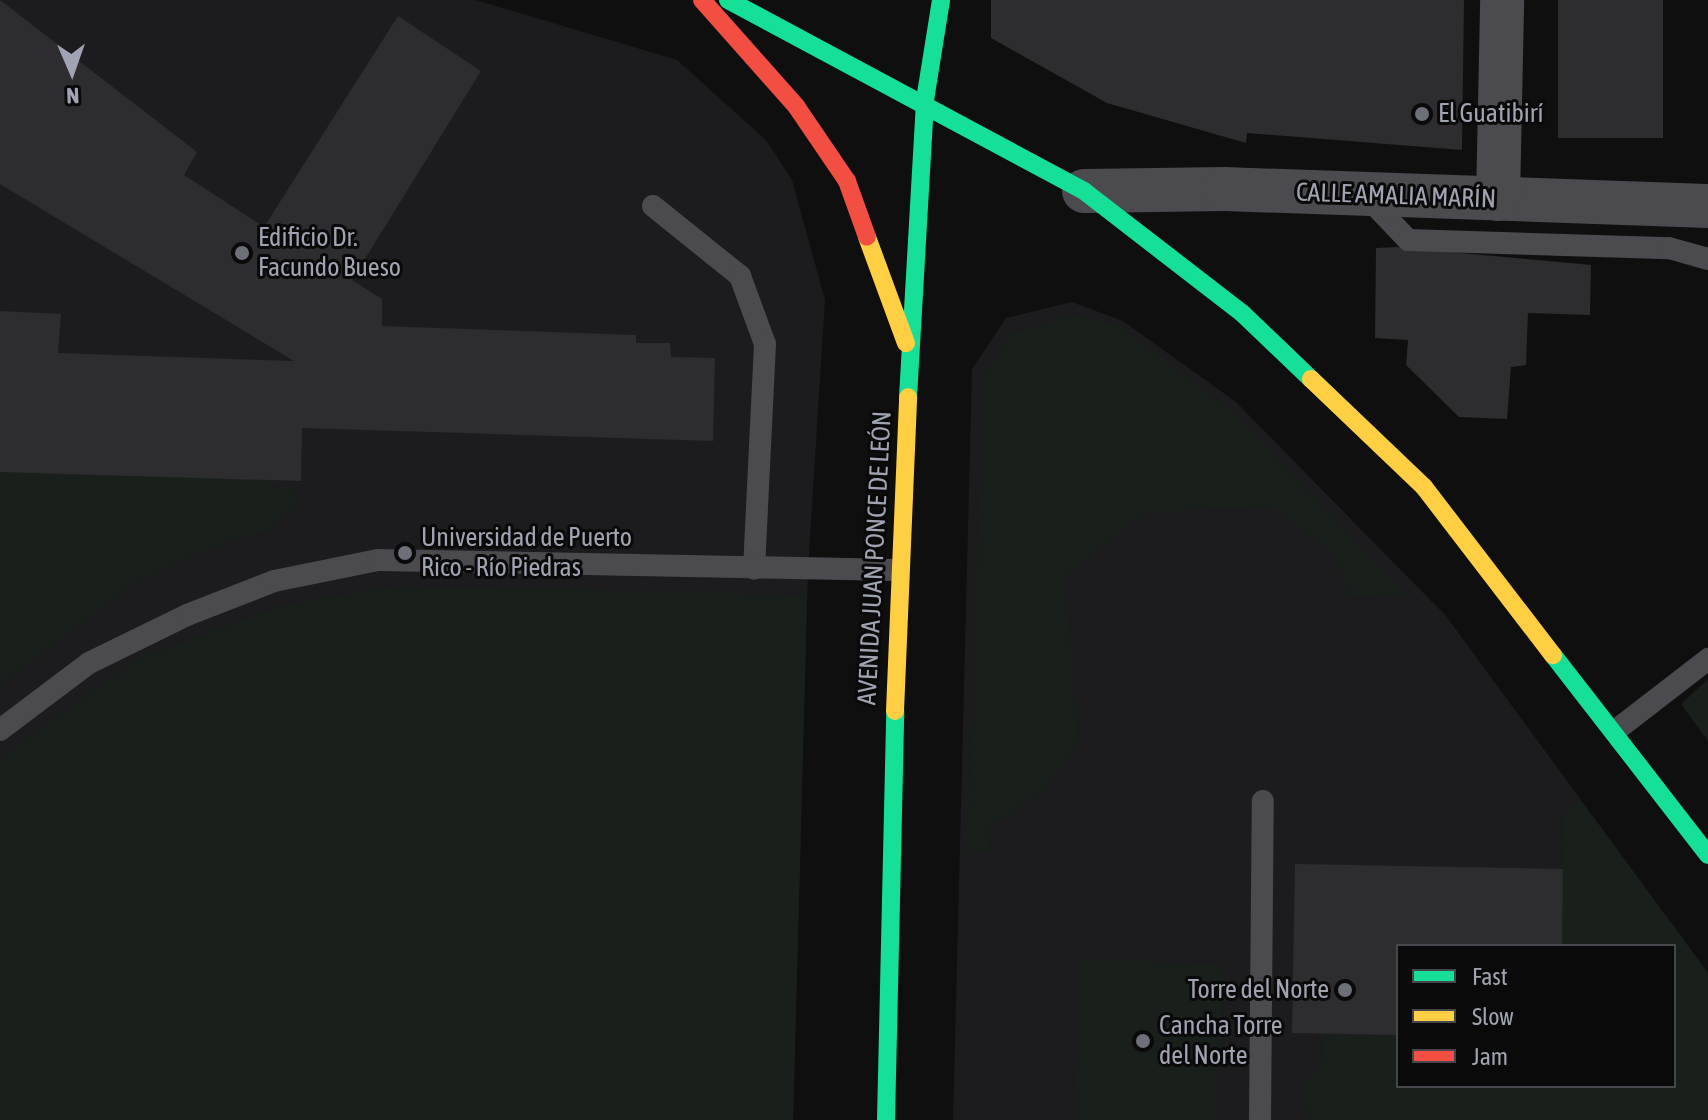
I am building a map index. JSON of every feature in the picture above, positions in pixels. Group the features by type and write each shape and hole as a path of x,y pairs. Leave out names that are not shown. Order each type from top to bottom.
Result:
{"street":[{"path":"702,0 796,106 847,181 911,355"},
{"path":"728,0 925,100 1084,191 1243,314 1424,487 1708,855"},
{"name":"AVENIDA JUAN PONCE DE LEÓN","path":"886,1120 898,570 925,100 941,0"},
{"path":"1498,199 1502,0"},
{"name":"CALLE AMALIA MARÍN","path":"1084,191 1708,206"}],"lane":[{"path":"1366,196 1408,240 1669,248 1708,259"},
{"path":"653,206 740,276 765,344 754,569"},
{"path":"0,730 89,663 187,615 289,578 378,560 898,570"},
{"path":"1615,731 1708,659"},
{"path":"1260,1120 1263,801"}],"shaded area":[{"name":"Universidad de Puerto Rico - Río Piedras","path":"0,0 476,0 677,60 766,140 792,180 825,300 808,570 793,1120 0,1120"},
{"path":"1072,302 1123,321 1236,402 1446,616 1708,973 1708,1120 953,1120 972,369 1006,318"},
{"path":"1075,314 1119,326 1232,411 1406,594 1349,597 1335,553 1270,507 1144,512 1065,577 1078,744 1043,792 990,825 989,851 968,852 984,375 1011,335"},
{"path":"0,472 270,479 271,489 291,489 302,498 267,531 211,547 130,586 0,686"},
{"path":"398,586 807,595 793,1120 0,1120 0,758 136,660 283,605"},
{"path":"1708,679 1708,741 1681,704"},
{"path":"1581,801 1708,973 1708,1120 1309,1120 1302,1083 1323,1066 1324,1034 1396,1035 1396,1088 1676,1088 1676,944 1562,944 1563,815"},
{"name":"Cancha Torre del Norte","path":"1080,959 1222,964 1216,1120 1074,1120"}],"building":[{"name":"Edificio Dr. Facundo Bueso","path":"0,0 197,152 184,175 264,227 398,16 481,71 352,280 382,299 382,326 636,335 636,343 670,343 671,357 715,358 713,441 302,428 301,481 0,472 0,311 61,314 58,353 294,361 0,184"},
{"path":"991,0 1464,0 1462,150 1247,133 1246,143 1107,103 991,38"},
{"path":"1558,0 1663,0 1663,138 1558,138"},
{"path":"1396,247 1591,265 1590,315 1528,313 1526,365 1511,367 1507,419 1459,417 1406,365 1408,340 1375,338 1376,248"},
{"name":"Torre del Norte","path":"1295,864 1563,869 1562,944 1396,944 1396,1035 1292,1033"}],"traffic: fast":[{"path":"728,0 1084,191 1243,314 1311,379"},
{"path":"908,397 925,100 941,0"},
{"path":"1553,655 1708,855"},
{"path":"886,1120 895,711"}],"traffic: slow":[{"path":"867,237 906,343"},
{"path":"1311,379 1424,487 1553,655"},
{"path":"895,711 908,397"}],"traffic: jam":[{"path":"702,0 796,106 847,181 867,237"}],"place":[{"name":"El Guatibirí","path":"1422,114"},
{"name":"Edificio Dr. Facundo Bueso","path":"242,253"},
{"name":"Universidad de Puerto Rico - Río Piedras","path":"405,553"},
{"name":"Torre del Norte","path":"1345,990"},
{"name":"Cancha Torre del Norte","path":"1143,1041"}]}
